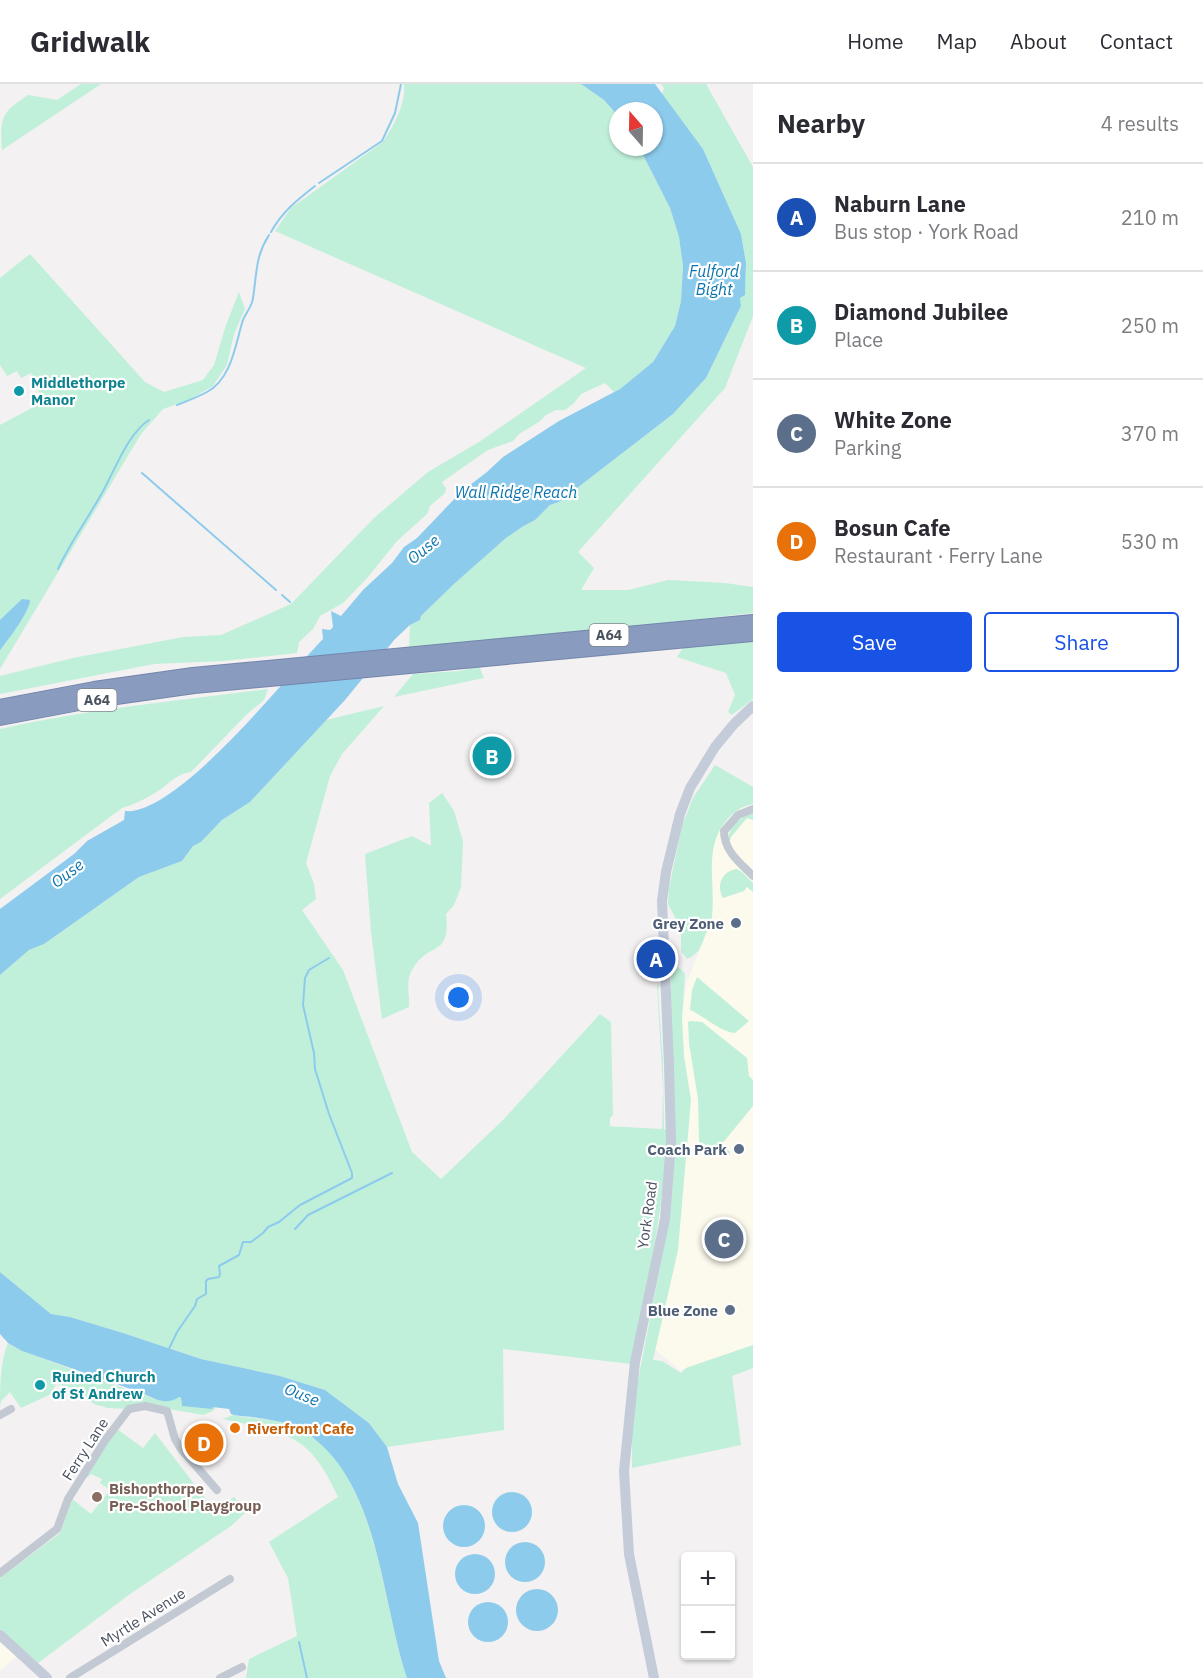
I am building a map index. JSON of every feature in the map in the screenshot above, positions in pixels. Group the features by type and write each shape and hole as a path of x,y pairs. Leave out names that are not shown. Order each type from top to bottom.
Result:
{"highway":[{"name":"A64","path":"0,707 94,689 465,654 753,622"},
{"name":"A64","path":"465,654 753,634"},
{"name":"A64","path":"0,718 194,680"}],"main road":[{"name":"York Road","path":"654,1678 629,1554 624,1471 635,1362 665,1218 671,1143 662,901 666,872 680,814 690,788 715,747 753,706"},
{"path":"0,1635 47,1678"}],"street":[{"path":"753,809 738,815 724,831 724,841 753,876"},
{"name":"Ferry Lane","path":"0,1573 57,1529 68,1499 106,1439 129,1409 145,1406 167,1411 175,1439 181,1449 217,1490"},
{"path":"0,1415 11,1409"},
{"name":"Myrtle Avenue","path":"70,1678 230,1579"},
{"path":"220,1678 242,1667"}],"shaded area":[{"path":"753,804 753,1345 680,1370 655,1350 678,1250 684,1056 682,1018 686,984 712,919 711,856 713,843 720,828 732,813 743,806"},
{"path":"0,1629 24,1650 0,1671"}],"green space":[{"path":"81,84 101,84 2,150 2,123 12,107 28,95 57,100"},
{"path":"404,84 581,84 604,100 609,106 609,156 644,156 670,208 679,237 683,266 681,301 675,326 653,362 614,392 605,383 581,394 565,410 556,410 546,415 513,441 488,450 442,482 446,489 445,493 430,506 427,514 397,541 343,603 320,616 313,629 299,642 297,653 223,661 154,664 0,694 0,676 73,658 183,637 221,635 291,604 374,518 428,472 479,442 586,368 275,231 291,208 383,142 398,114"},
{"path":"661,84 706,84 753,167 753,316 725,388 578,552 594,568 581,590 628,590 668,580 725,583 753,587 753,613 509,640 409,648 410,625 420,620 421,616 454,584 506,538 535,520 550,505 559,502 673,414 706,378 741,306 740,298 745,294 746,263 741,234 703,149 662,94 664,88"},
{"path":"30,254 145,382 164,392 203,380 214,365 239,292 245,309 234,334 227,365 213,386 189,400 163,409 141,434 0,669 0,425 43,402 31,373 21,378 17,371 7,376 0,365 0,278"},
{"path":"753,641 753,699 732,715 728,712 735,695 726,673 677,657 684,646"},
{"path":"479,666 484,678 394,697 413,674 460,671"},
{"path":"268,689 264,700 247,714 191,772 178,776 147,797 122,808 0,899 0,729 100,711"},
{"path":"384,706 342,754 330,776 306,863 314,884 316,899 302,910 343,970 412,1152 441,1179 503,1120 600,1014 611,1022 613,1115 610,1118 610,1126 605,1126 662,1129 663,1089 657,985 664,984 659,986 658,990 663,1062 664,1129 668,1130 659,1218 631,1364 503,1349 504,1430 387,1447 369,1423 325,1390 280,1376 201,1359 70,1317 51,1314 0,1272 0,975 29,950 44,944 139,877 182,861 193,846 201,842 222,820 250,802 326,720"},
{"path":"715,765 753,787 753,804 735,812 719,832 713,855 713,904 709,927 700,948 687,959 681,951 681,928 668,904 669,888 682,826 693,798"},
{"path":"442,793 454,811 463,841 461,887 454,905 446,914 447,928 442,944 418,961 410,974 409,1007 382,1019 371,932 365,854 412,836 431,846 429,803"},
{"path":"753,813 753,820 747,818 731,837 729,845 729,834 734,824"},
{"path":"737,869 753,883 753,892 747,887 744,891 723,898 720,888 722,879 732,870"},
{"path":"671,964 685,974 682,1018 684,1056 691,1100 678,1250 653,1360 662,1361 681,1373 686,1368 753,1345 753,1368 732,1376 741,1445 632,1468 632,1411 668,1226"},
{"path":"697,977 749,1021 735,1033 719,1027 690,1010 692,990"},
{"path":"688,1022 702,1022 747,1058 749,1076 753,1080 753,1106 721,1145 730,1152 729,1155 720,1155 699,1142 698,1099 689,1043"},
{"path":"8,1343 22,1351 162,1401 179,1396 181,1403 216,1407 213,1411 203,1415 141,1404 126,1409 108,1408 94,1404 76,1389 56,1384 51,1394 21,1408 10,1392 1,1401 0,1407 2,1366"},
{"path":"233,1415 279,1421 304,1430 329,1452 348,1479 363,1510 374,1544 407,1678 246,1678 249,1659 297,1636 288,1578 269,1542 338,1497 321,1465 307,1449 289,1437 268,1429 223,1419"},
{"path":"117,1429 143,1448 155,1433 215,1511 234,1497 246,1512 231,1526 130,1594 38,1663 0,1629 0,1578 60,1533 72,1499 91,1514 110,1490 100,1483 102,1479 91,1474 87,1478 86,1476"}],"water":[{"name":"Wall Ridge Reach","path":"581,84 655,84 703,149 741,234 746,263 745,295 740,298 741,306 706,378 673,414 559,502 550,505 535,520 506,538 454,584 421,616 420,620 410,625 395,639 345,700 250,802 222,820 201,842 193,846 182,861 139,877 44,944 29,950 0,975 0,909 74,854 87,841 124,820 125,811 147,807 173,792 201,769 230,741 323,639 322,629 330,630 333,627 331,611 341,616 363,590 392,563 404,547 417,538 462,491 503,457 559,421 620,389 653,362 675,326 681,301 683,266 679,237 670,208 644,156 663,156 663,102 609,102 609,106"},
{"path":"22,599 30,600 29,605 0,650 0,620"},
{"name":"Ouse","path":"0,1272 51,1314 70,1317 201,1359 280,1376 325,1390 369,1423 387,1447 398,1484 418,1523 439,1661 446,1678 407,1678 367,1520 354,1490 338,1463 309,1433 287,1423 231,1414 229,1409 182,1406 179,1397 170,1401 160,1401 22,1351 8,1343 0,1334"},
{"path":"512,1492 526,1498 532,1512 526,1526 512,1532 498,1526 492,1512 498,1498"},
{"path":"464,1505 479,1511 485,1526 479,1541 464,1547 449,1541 443,1526 449,1511"},
{"path":"525,1542 533,1543 539,1548 544,1554 544,1570 539,1576 533,1581 525,1582 517,1581 511,1576 506,1570 505,1562 506,1554 511,1548 517,1543"},
{"path":"475,1554 483,1555 489,1560 494,1566 494,1582 489,1588 483,1593 475,1594 467,1593 461,1588 456,1582 455,1574 456,1566 461,1560 467,1555"},
{"path":"537,1589 552,1595 558,1610 552,1625 537,1631 522,1625 516,1610 522,1595"},
{"path":"488,1602 496,1603 502,1608 507,1614 507,1630 502,1636 496,1641 488,1642 480,1641 474,1636 469,1630 468,1622 469,1614 474,1608 480,1603"}],"waterway":[{"path":"319,183 382,141 395,113 401,84"},
{"path":"271,232 285,212 315,186"},
{"path":"177,405 207,392 222,379 227,371 243,320 252,302 257,265 269,235"},
{"path":"58,569 128,443 141,426 149,420"},
{"path":"142,473 276,590"},
{"path":"282,595 290,602"},
{"path":"168,1351 197,1299 206,1294 206,1281 219,1277 219,1266 239,1255 243,1242 251,1242 300,1205 352,1178 315,1069 314,1053 303,1005 305,978 309,970 329,958"},
{"path":"295,1229 308,1215 392,1173"},
{"path":"299,1642 307,1678"}],"place":[{"name":"Middlethorpe Manor","path":"19,391"},
{"name":"Diamond Jubilee","path":"492,756"},
{"name":"Grey Zone","path":"736,923"},
{"name":"Naburn Lane","path":"656,959"},
{"name":"Coach Park","path":"739,1149"},
{"name":"White Zone","path":"724,1239"},
{"name":"Blue Zone","path":"730,1310"},
{"name":"Ruined Church of St Andrew","path":"40,1385"},
{"name":"Riverfront Cafe","path":"235,1428"},
{"name":"Bosun Cafe","path":"204,1443"},
{"name":"Bishopthorpe Pre-School Playgroup","path":"97,1497"}],"water label":[{"name":"Fulford Bight","path":"714,280"}]}
